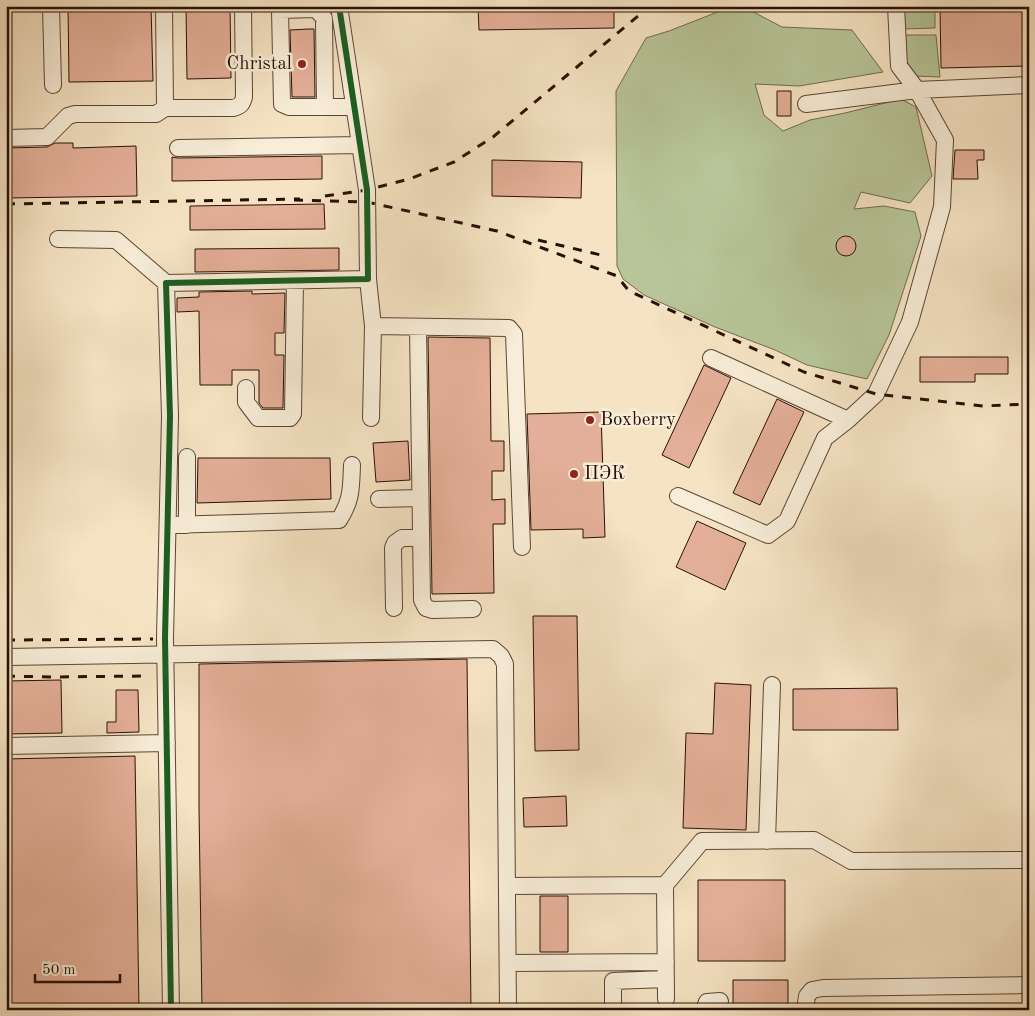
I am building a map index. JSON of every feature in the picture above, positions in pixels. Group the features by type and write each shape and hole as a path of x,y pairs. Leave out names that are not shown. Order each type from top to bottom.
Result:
{"street":[{"path":"52,6 53,85"},
{"path":"164,6 165,108"},
{"path":"6,138 47,137 68,116 76,114 156,114 165,108 239,107 244,97 243,6"},
{"path":"339,6 367,190 368,279 373,326 371,418"},
{"path":"678,496 768,535 786,521 826,438 876,394 910,322 942,207 945,140 917,90 899,66 896,6"},
{"path":"325,107 324,18 316,8 280,8 282,104 289,107 325,107 354,107"},
{"path":"806,104 917,90 1029,85"},
{"path":"178,148 360,144"},
{"path":"58,239 116,240 166,283 368,279"},
{"path":"246,388 246,402 258,418 290,418 293,414 295,281"},
{"path":"166,283 170,416 166,655 170,1010"},
{"path":"373,326 509,328 514,334 522,547"},
{"path":"418,327 423,604 426,608 433,610 473,609"},
{"path":"711,358 848,420"},
{"path":"187,457 187,525"},
{"path":"168,525 339,520 346,510 351,495 352,465"},
{"path":"378,499 420,498"},
{"path":"394,608 393,548 397,540 402,538 421,538"},
{"path":"6,657 493,649 501,656 505,664 508,1010"},
{"path":"767,841 772,685"},
{"path":"6,746 166,743"},
{"path":"666,999 665,885 702,842 814,840 851,861 1029,860"},
{"path":"508,886 665,885"},
{"path":"509,963 666,962"},
{"path":"614,1010 614,981 666,979"},
{"path":"805,1010 807,996 812,990 823,988 1029,985"},
{"path":"704,1010 707,1002 720,1001"}],"green space":[{"path":"733,6 742,6 782,27 852,30 883,72 799,86 755,84 764,115 783,131 810,120 901,99 916,107 932,176 910,203 861,192 854,209 884,206 915,212 921,236 889,335 867,379 807,365 644,295 623,279 617,266 616,91 646,38"},
{"path":"904,6 935,6 935,28 903,29"},
{"path":"904,35 936,35 940,77 915,76 907,69"}],"building":[{"path":"68,6 151,6 153,81 69,82"},
{"path":"186,6 230,6 231,78 187,79"},
{"path":"478,6 614,6 614,28 479,30"},
{"path":"940,6 1029,6 1029,66 941,68"},
{"name":"Christal","path":"314,29 315,97 292,97 290,30"},
{"path":"777,91 791,91 791,116 777,116"},
{"path":"55,143 73,143 73,148 136,146 137,196 6,198 6,148 47,147"},
{"path":"955,150 984,150 984,160 977,160 978,179 953,179"},
{"path":"322,156 322,179 172,181 172,157"},
{"path":"492,160 582,162 581,198 492,196"},
{"path":"324,204 325,229 190,230 190,206"},
{"path":"846,236 853,239 856,246 853,253 846,256 839,253 836,246 839,239"},
{"path":"339,248 339,270 195,272 195,249"},
{"path":"252,291 252,294 285,293 284,333 275,333 275,355 284,355 283,408 263,408 259,403 259,370 232,370 232,385 200,385 199,311 177,312 177,298 199,297 199,292"},
{"path":"428,337 490,338 491,441 504,441 504,471 492,471 492,500 505,499 505,524 493,524 494,593 432,594"},
{"path":"920,357 1008,357 1008,374 975,374 975,382 920,382"},
{"path":"704,365 731,378 689,468 662,455"},
{"path":"777,399 804,412 760,505 733,493"},
{"path":"601,412 605,537 583,538 583,529 531,530 527,414"},
{"path":"408,441 410,480 376,482 373,443"},
{"path":"198,458 330,458 331,499 197,503"},
{"path":"697,521 746,543 725,590 676,567"},
{"path":"533,616 577,616 579,750 535,751"},
{"path":"467,659 471,1010 202,1010 199,664"},
{"path":"61,680 62,733 6,734 6,681"},
{"path":"715,683 751,685 746,830 683,828 686,733 713,734"},
{"path":"897,688 898,730 793,730 793,689"},
{"path":"116,690 138,690 139,732 107,733 107,722 116,722"},
{"path":"135,756 139,1010 6,1010 6,759"},
{"path":"566,796 567,826 524,827 523,798"},
{"path":"698,880 785,880 785,961 698,961"},
{"path":"540,896 568,896 568,952 540,952"},
{"path":"733,980 788,980 788,1010 733,1010"}],"railway":[{"path":"325,196 367,190 409,179 454,162 493,137 650,6"},
{"path":"6,204 300,199"},
{"path":"294,200 367,202 497,231 617,276 629,291 804,372 876,394 983,406 1029,404"},
{"path":"538,240 605,256"},
{"path":"6,640 153,639"},
{"path":"6,676 145,676"}],"cycle path":[{"path":"171,1010 165,638 170,416 166,283 368,279 367,190 339,6"}],"place":[{"name":"Christal","path":"302,64"},
{"name":"Boxberry","path":"590,420"},
{"name":"ПЭК","path":"574,474"}]}
